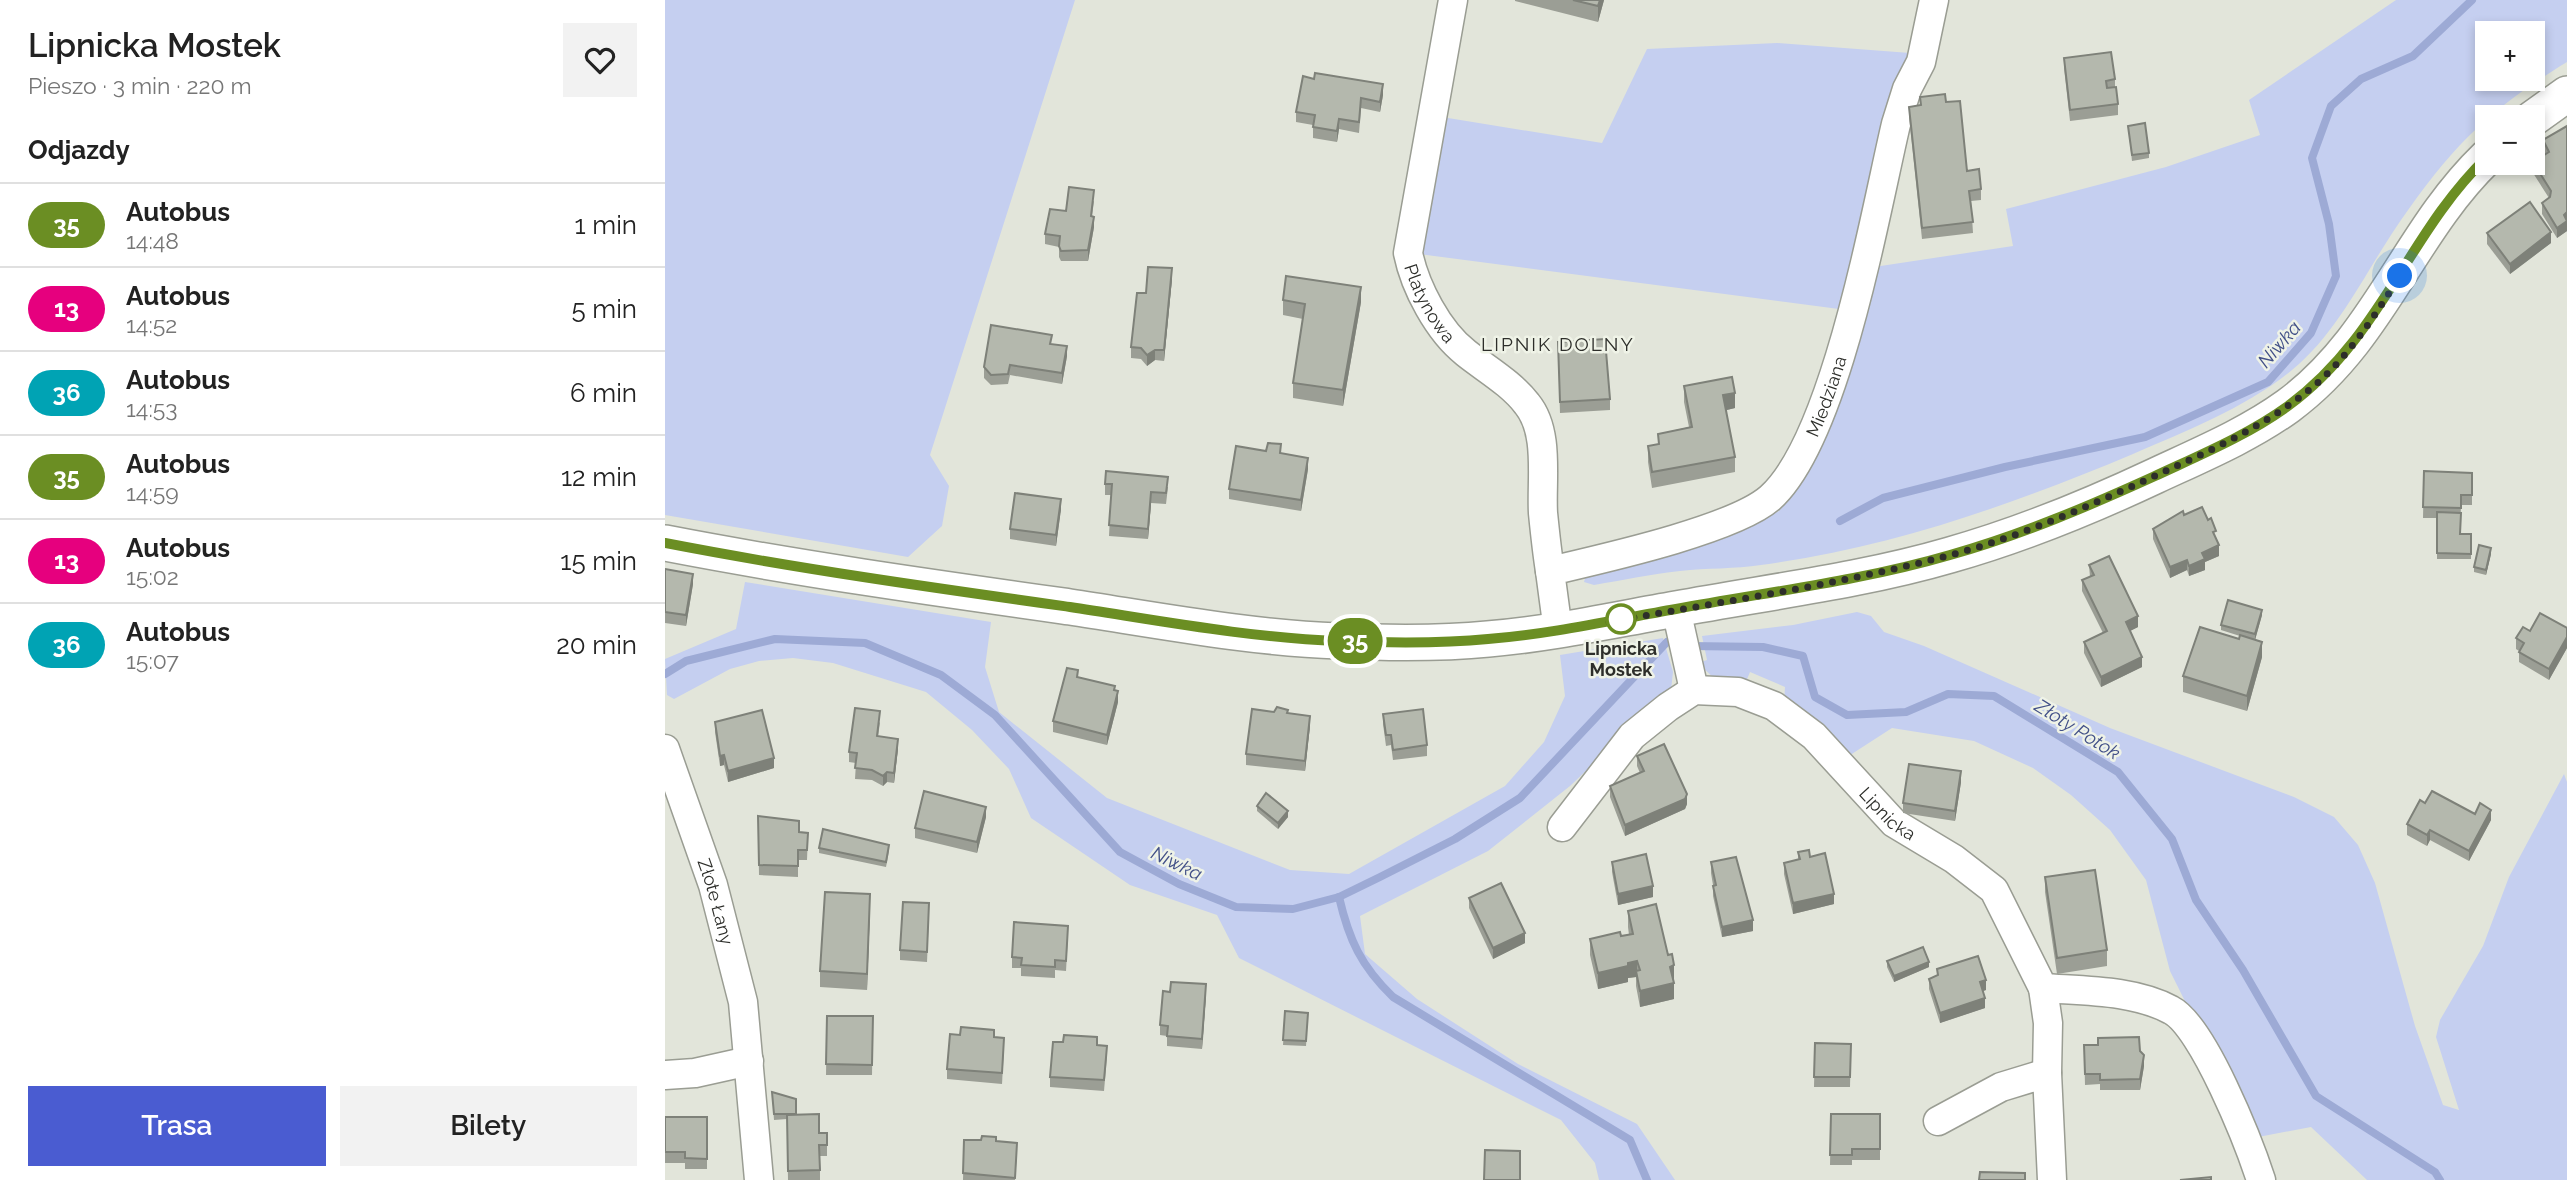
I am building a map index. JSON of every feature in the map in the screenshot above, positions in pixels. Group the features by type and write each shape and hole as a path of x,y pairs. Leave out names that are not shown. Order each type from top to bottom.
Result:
{"street":[{"name":"Platynowa","path":"1453,0 1408,253 1411,267 1439,321 1462,350 1528,405 1537,428 1542,460 1543,512 1549,571"},
{"name":"Miedziana","path":"1549,571 1612,556 1747,512 1770,498 1788,477 1823,406 1838,359 1896,124 1907,89 1921,62 1934,0"},
{"path":"2545,110 2567,94"},
{"path":"665,543 820,571 1150,619 1332,641 1439,642 1679,621 1950,555 2083,509 2238,436 2284,409 2317,383 2344,356 2371,321 2443,209 2475,172"},
{"path":"1549,571 1557,631"},
{"path":"1562,827 1575,805 1632,736 1692,682 1679,621"},
{"name":"Lipnicka","path":"1692,682 1738,692 1774,706 1814,736 1894,823 1977,874 2005,906 2043,988 2048,1023 2047,1073 2052,1180"},
{"name":"Złote Łany","path":"665,749 713,886 743,1002 759,1180"},
{"path":"2043,988 2140,999 2173,1011 2183,1018 2203,1048 2251,1150 2261,1180"},
{"path":"665,1075 695,1073 749,1061"},
{"path":"1938,1121 2001,1087 2047,1073"}],"shaded area":[{"path":"665,0 1075,0 930,455 949,486 942,526 908,557 665,515"},
{"path":"2396,0 2567,0 2567,62 2545,76 2545,21 2475,21 2475,91 2523,91 2504,105 2475,105 2475,130 2448,158 2411,206 2321,341 2292,370 2236,407 2133,454 2043,490 1904,536 1857,548 1761,565 1669,572 1594,585 1584,582 1586,575 1748,527 1779,511 1797,489 1836,409 1874,267 2013,246 2006,209 2166,167 2260,135 2249,100"},
{"path":"1777,43 1910,53 1884,122 1839,309 1419,254 1442,117 1602,143 1647,49"},
{"path":"745,582 991,622 985,667 999,712 1107,798 1290,870 1349,874 1505,786 1544,742 1565,696 1560,655 1663,638 1673,672 1671,690 1570,786 1488,851 1360,916 1365,954 1417,999 1518,1064 1637,1124 1675,1180 1599,1180 1595,1163 1561,1120 1239,958 1217,915 1130,885 1031,818 1009,769 972,730 926,692 833,663 793,658 759,661 730,669 674,699 667,695 665,659 736,629"},
{"path":"1857,612 1871,616 1884,632 1924,646 2110,728 2294,797 2334,817 2358,845 2375,883 2415,1026 2443,1105 2459,1110 2436,1037 2440,1020 2483,946 2509,877 2564,774 2567,782 2567,1180 2367,1180 2311,1127 2253,1138 2170,971 2146,880 2110,830 2071,795 2033,768 1974,741 1892,728 1844,759 1784,704 1785,687 1750,672 1745,684 1717,681 1698,663 1707,660 1702,636 1793,625"}],"building":[{"path":"1573,0 1600,0 1598,6"},
{"path":"2111,52 2115,79 2106,81 2107,88 2116,87 2118,104 2070,110 2064,58"},
{"path":"1315,73 1383,84 1380,102 1361,98 1359,122 1339,119 1337,131 1313,127 1315,115 1296,112 1303,76 1314,79"},
{"path":"1945,94 1946,102 1960,101 1967,171 1979,169 1981,189 1969,191 1973,222 1922,228 1909,107 1921,105 1920,97"},
{"path":"2145,123 2149,153 2132,155 2128,126"},
{"path":"2567,126 2567,212 2564,215 2567,221 2557,228 2542,203 2550,197 2551,191 2541,175 2545,175 2545,154 2549,152 2545,139"},
{"path":"1069,187 1094,190 1091,216 1094,217 1088,250 1061,251 1060,236 1045,234 1050,209 1066,211"},
{"path":"2530,202 2551,232 2510,264 2487,233"},
{"path":"1148,267 1172,268 1164,350 1155,350 1147,355 1141,348 1131,347 1137,293 1146,293"},
{"path":"1286,276 1361,287 1343,390 1293,383 1305,304 1283,300"},
{"path":"991,325 1052,335 1050,344 1067,346 1062,373 1010,365 1008,374 991,375 984,367"},
{"path":"1605,339 1610,399 1560,402 1558,342"},
{"path":"1732,377 1735,393 1723,395 1735,457 1652,472 1648,446 1659,444 1658,434 1692,427 1684,386"},
{"path":"1268,443 1281,444 1280,453 1308,458 1301,500 1229,489 1236,446 1266,451"},
{"path":"1106,471 1168,477 1166,493 1151,492 1148,529 1109,525 1112,484 1105,484"},
{"path":"2424,471 2472,473 2472,495 2461,495 2461,508 2423,507"},
{"path":"1015,493 1061,499 1056,535 1010,529"},
{"path":"2202,507 2208,520 2211,518 2219,545 2202,553 2205,559 2189,566 2187,560 2170,567 2153,529 2183,511 2184,515"},
{"path":"2437,512 2461,513 2460,534 2471,534 2471,554 2437,553"},
{"path":"2479,545 2491,548 2486,570 2474,567"},
{"path":"2109,556 2138,616 2126,622 2142,657 2101,677 2084,642 2107,631 2082,580 2094,575 2089,565"},
{"path":"665,569 693,574 686,615 665,612"},
{"path":"2228,600 2262,610 2255,634 2221,625"},
{"path":"2540,613 2567,628 2567,637 2549,669 2519,652 2524,643 2516,638 2523,627 2530,631"},
{"path":"2200,627 2239,639 2240,635 2262,642 2247,696 2183,676"},
{"path":"1067,668 1078,670 1077,677 1115,686 1114,690 1118,691 1107,735 1053,721"},
{"path":"1277,707 1288,710 1287,713 1310,716 1305,761 1246,754 1252,709 1274,712"},
{"path":"855,708 880,711 877,736 898,739 894,773 887,772 883,776 872,770 855,768 857,753 849,752"},
{"path":"1423,709 1427,745 1393,750 1391,735 1386,735 1383,714"},
{"path":"762,710 774,758 728,771 724,755 720,756 715,722"},
{"path":"1664,744 1687,794 1685,799 1625,825 1610,786 1644,771 1637,756"},
{"path":"1909,764 1961,771 1955,811 1903,803"},
{"path":"924,791 986,807 977,842 915,828"},
{"path":"2432,791 2475,814 2480,803 2491,810 2469,851 2430,830 2427,835 2407,824 2420,800 2425,803"},
{"path":"1266,793 1288,811 1278,823 1257,806"},
{"path":"758,816 799,821 799,832 808,833 807,850 798,850 798,866 759,865"},
{"path":"823,829 889,845 886,862 819,848"},
{"path":"1809,850 1810,857 1825,853 1834,894 1793,903 1784,863 1800,859 1798,852"},
{"path":"1646,854 1653,886 1618,894 1612,862"},
{"path":"1736,857 1753,920 1722,927 1711,862"},
{"path":"2095,870 2107,950 2057,958 2045,877"},
{"path":"1501,883 1525,933 1493,948 1469,898"},
{"path":"825,892 870,894 867,974 820,971"},
{"path":"903,902 929,903 927,952 900,950"},
{"path":"1656,904 1668,955 1672,954 1674,965 1670,967 1674,983 1640,991 1637,961 1628,963 1628,966 1598,973 1590,939 1620,932 1621,936 1633,934 1628,911"},
{"path":"1014,922 1068,926 1066,961 1055,960 1055,967 1021,965 1022,958 1012,957"},
{"path":"1923,947 1929,962 1894,976 1887,961"},
{"path":"1978,956 1986,980 1980,982 1985,998 1940,1013 1929,979 1938,975 1937,969"},
{"path":"1171,982 1206,984 1202,1039 1167,1036 1168,1026 1160,1025 1163,991 1170,992"},
{"path":"1285,1011 1308,1013 1306,1041 1283,1040"},
{"path":"827,1016 873,1016 872,1065 826,1064"},
{"path":"961,1027 994,1030 994,1037 1004,1038 1002,1073 947,1069 950,1034 960,1035"},
{"path":"1064,1035 1097,1037 1097,1045 1107,1046 1104,1080 1050,1077 1053,1042 1063,1042"},
{"path":"2139,1037 2140,1051 2144,1055 2140,1079 2100,1080 2100,1074 2085,1074 2084,1045 2098,1045 2098,1038"},
{"path":"1815,1043 1851,1044 1850,1077 1814,1077"},
{"path":"772,1092 796,1099 796,1114 774,1114"},
{"path":"819,1114 819,1133 827,1133 827,1145 819,1145 820,1170 788,1171 787,1115"},
{"path":"1831,1114 1880,1114 1880,1149 1852,1149 1852,1155 1830,1155"},
{"path":"665,1117 707,1117 707,1159 685,1158 685,1152 665,1152"},
{"path":"982,1136 996,1137 996,1141 1017,1143 1015,1178 963,1173 964,1140 981,1140"},
{"path":"1485,1150 1520,1151 1520,1180 1484,1180"},
{"path":"1980,1172 2025,1173 2025,1180 1979,1180"},
{"path":"2211,1177 2211,1180 2180,1180"}],"waterway":[{"name":"Niwka","path":"1840,521 1883,498 2005,467 2145,437 2268,382 2311,333 2336,276 2329,224 2312,158 2331,106 2361,79 2413,56 2472,0"},
{"name":"Niwka","path":"665,674 686,661 775,639 865,643 941,675 995,715 1120,852 1179,884 1236,907 1293,909 1339,897 1380,877 1455,839 1520,798 1667,642"},
{"name":"Złoty Potok","path":"1690,646 1763,647 1803,656 1815,697 1847,715 1906,712 1948,694 1994,696 2118,772 2172,839 2196,900 2243,970 2316,1096 2435,1172 2440,1180"},
{"path":"1339,897 1347,926 1364,963 1393,997 1630,1140 1647,1180"}],"bus line":[{"name":"35","path":"665,543 820,571 1143,618 1332,641 1426,642 1488,639 1557,631 1877,573 1950,555 2083,509 2198,456 2284,409 2317,383 2344,356 2371,321 2443,209 2475,170"}],"place":[{"name":"Lipnicka Mostek","path":"1621,619"}],"district":[{"name":"LIPNIK DOLNY","path":"1558,344"}],"route":[{"path":"1621,619 1609,622 1877,573 1950,555 2083,509 2198,456 2284,409 2317,383 2344,356 2400,276"}]}
